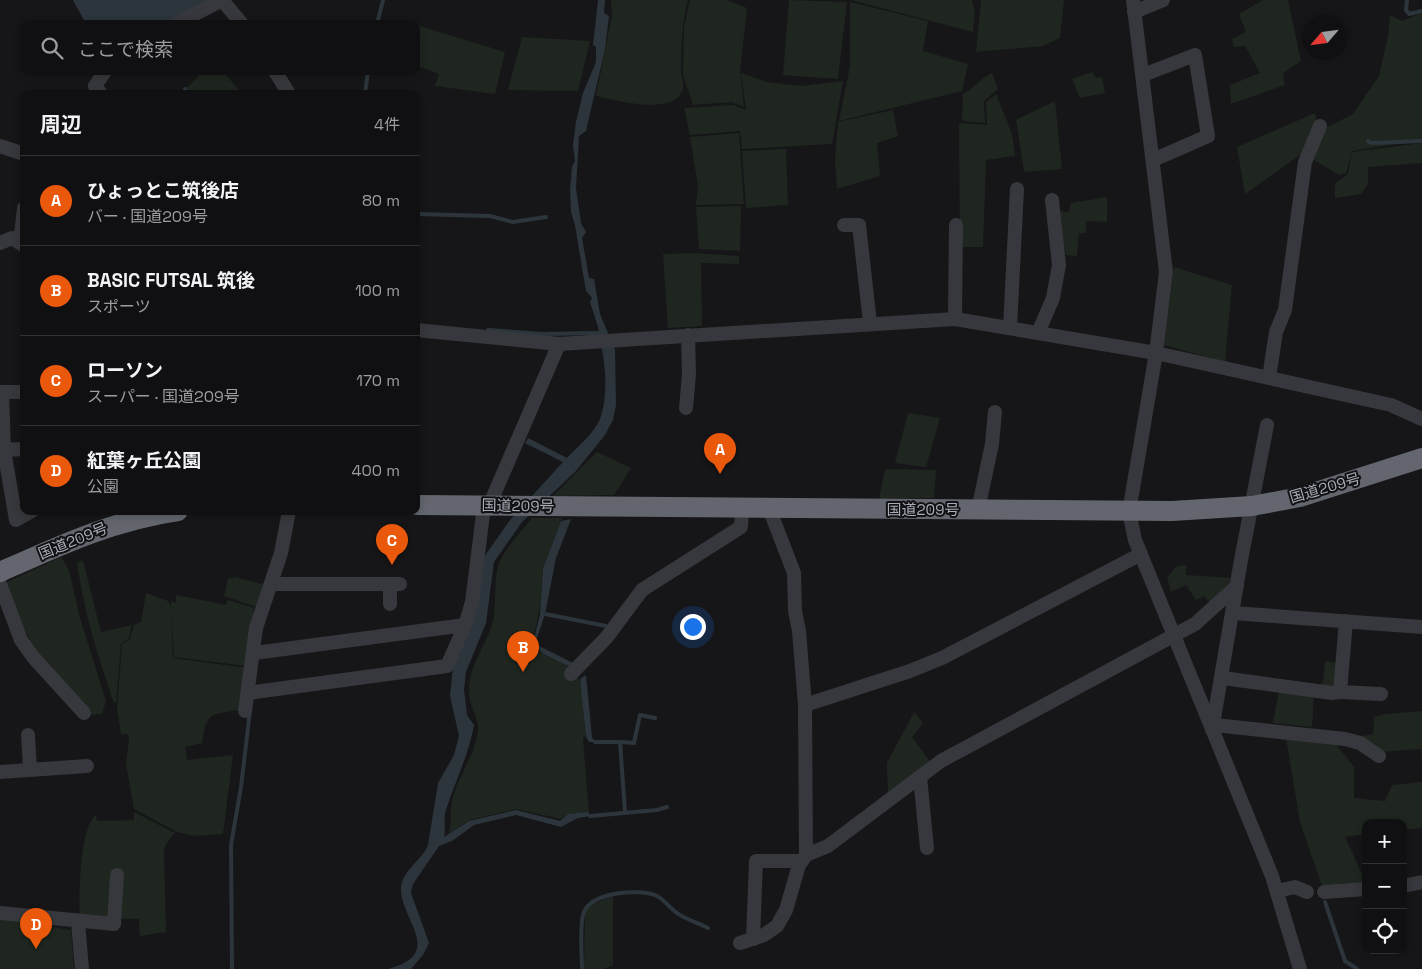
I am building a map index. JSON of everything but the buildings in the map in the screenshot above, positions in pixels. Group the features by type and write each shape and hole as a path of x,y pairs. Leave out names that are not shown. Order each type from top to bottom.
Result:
{"highway":[{"name":"国道209号","path":"420,505 1129,512 1252,506 1300,497 1336,487 1422,458"},
{"name":"国道209号","path":"0,572 74,539 111,526 160,515"}],"street":[{"path":"184,20 222,0 239,20"},
{"path":"1160,1 1133,6 1166,272 1156,353 1129,512 1135,540 1214,727 1277,891 1300,969"},
{"path":"1143,75 1195,55 1208,136 1153,160"},
{"path":"98,90 95,86 102,75"},
{"path":"277,75 287,90"},
{"path":"1269,378 1276,332 1285,310 1305,162 1320,126"},
{"path":"0,146 20,153"},
{"path":"1010,328 1016,189"},
{"path":"1038,333 1053,298 1059,265 1052,200"},
{"path":"844,226 859,225 870,324"},
{"path":"955,319 956,225"},
{"path":"0,243 12,238 20,244"},
{"path":"420,330 559,344 955,319 1156,353 1391,406 1422,419"},
{"path":"686,408 689,374 688,335"},
{"path":"248,693 447,666 465,625 472,602 486,506 559,344"},
{"path":"20,392 1,393 4,450 16,520 25,515"},
{"path":"978,510 992,444 995,412"},
{"path":"1214,727 1237,586 1268,425"},
{"path":"4,450 20,449"},
{"path":"571,674 607,637 642,590 741,527 742,508"},
{"path":"769,508 794,573 795,611 799,631 805,705 804,858 786,910 777,926 746,942 756,861 804,858 828,846 920,777 961,749 1195,624 1237,586"},
{"path":"245,711 256,628 272,584 288,526 289,515"},
{"path":"805,705 910,671 942,658 1141,554"},
{"path":"0,584 21,640 84,713"},
{"path":"272,584 395,584 390,604"},
{"path":"1233,613 1422,627"},
{"path":"1340,692 1346,621"},
{"path":"254,653 465,625"},
{"path":"1222,678 1332,693 1382,694"},
{"path":"1214,727 1345,739 1360,743 1379,756"},
{"path":"28,735 30,769"},
{"path":"0,772 87,766"},
{"path":"920,777 927,848"},
{"path":"0,913 114,924 117,875"},
{"path":"1407,885 1422,882"},
{"path":"1277,891 1295,887 1307,892"},
{"path":"1324,892 1362,889"},
{"path":"78,922 82,969"}],"shaded area":[{"path":"73,0 208,0 199,8 175,20 84,20"},
{"path":"598,0 605,0 604,13 609,16 605,49 586,131 579,136 576,188 581,223 586,232 582,238 589,278 594,279 600,314 615,350 616,405 613,420 605,435 575,472 522,522 494,562 486,623 466,672 464,689 467,715 474,725 472,736 445,813 444,837 469,821 516,810 560,821 568,814 588,812 590,816 578,818 561,827 516,815 474,825 452,841 439,846 413,884 411,893 429,943 423,955 411,969 388,969 405,962 415,954 418,944 402,899 402,881 422,856 428,845 438,783 454,755 459,736 450,696 454,658 484,557 510,520 563,462 525,443 528,438 567,458 592,432 602,414 605,378 600,342 596,333 599,330 590,302 592,298 586,291 575,225 571,212 570,190 572,167 575,161 573,145 576,122 583,93 596,62 596,47 593,45"},
{"path":"611,0 688,0 684,17 682,43 681,70 683,89 677,98 657,105 630,103 596,96 612,15"},
{"path":"690,0 726,0 747,8 740,71 744,107 732,102 693,105 683,75 684,27"},
{"path":"789,0 847,2 838,79 783,75"},
{"path":"851,0 972,0 975,12 973,32"},
{"path":"981,0 1064,0 1060,38 1043,46 976,52"},
{"path":"1263,0 1288,0 1301,61 1283,73 1285,85 1231,104 1230,85 1260,73 1245,46 1234,47 1232,39 1246,32 1239,14"},
{"path":"850,2 928,21 923,51 968,64 962,91 839,121 850,66"},
{"path":"1422,13 1422,140 1352,151 1346,173 1339,175 1312,159 1320,131 1353,114 1379,76 1388,36 1390,15 1402,21"},
{"path":"420,26 505,52 495,94 435,86 439,74 420,67"},
{"path":"522,37 590,41 578,91 508,90"},
{"path":"1092,72 1096,78 1102,77 1105,93 1080,98 1072,79"},
{"path":"741,73 767,82 801,86 843,81 832,144 742,149 740,131 690,135 684,108 733,105 746,110"},
{"path":"992,73 998,89 984,101 985,123 962,121 963,94"},
{"path":"199,75 226,75 239,90 185,90"},
{"path":"996,94 1012,134 1015,156 986,160 983,247 960,247 959,123 987,125 986,102"},
{"path":"1055,101 1062,169 1024,172 1016,120"},
{"path":"893,110 898,136 877,143 880,176 837,189 835,160 838,122"},
{"path":"1315,113 1317,123 1304,152 1245,194 1237,147"},
{"path":"739,133 744,204 696,205 698,186 690,137"},
{"path":"1422,143 1422,163 1368,167 1368,184 1361,194 1335,198 1335,183 1348,174 1352,152"},
{"path":"786,149 788,205 746,208 742,151"},
{"path":"1107,197 1107,222 1086,221 1086,233 1079,233 1077,256 1066,255 1056,215 1057,210 1068,213 1071,203"},
{"path":"741,206 740,251 699,249 696,207"},
{"path":"695,253 739,256 739,264 701,263 702,326 668,328 663,254"},
{"path":"1174,267 1232,285 1225,362 1164,345"},
{"path":"908,413 940,418 926,467 895,463"},
{"path":"597,452 631,468 614,495 553,496"},
{"path":"885,469 936,470 934,498 879,499"},
{"path":"532,518 562,518 543,567 540,608 532,643 542,653 574,671 580,682 586,735 583,739 589,812 568,814 561,819 516,809 470,820 448,834 453,798 473,750 478,730 477,720 469,695 470,681 475,663 493,621 498,567 507,550"},
{"path":"571,519 556,558 545,614 536,641 539,646 573,663 570,667 543,654 533,642 540,615 543,568 561,521"},
{"path":"61,557 69,570 80,618 106,701 102,714 90,715 35,652 27,633 22,632 5,583"},
{"path":"83,560 101,632 132,625 129,638 121,644 116,702 114,703 83,599 77,563"},
{"path":"1186,565 1186,575 1232,578 1227,588 1209,602 1204,596 1196,600 1186,585 1171,592 1167,577 1177,566"},
{"path":"235,577 266,585 256,607 224,596 228,579"},
{"path":"146,593 168,601 171,606 171,601 176,603 176,595 226,605 228,600 254,608 246,666 174,657 171,607 173,658 247,668 240,710 212,716 206,725 202,743 185,747 187,760 233,755 223,834 195,836 177,832 134,809 126,764 129,738 128,734 121,734 117,708 122,644 130,639 134,625 141,622"},
{"path":"1325,661 1337,663 1334,689 1319,686 1323,681"},
{"path":"586,675 592,737 595,742 589,742 586,737 580,679"},
{"path":"1279,690 1314,694 1312,727 1273,723"},
{"path":"1422,711 1422,767 1421,749 1380,752 1358,737 1373,734 1374,717 1385,714"},
{"path":"914,712 923,723 912,737 931,763 888,795 887,763"},
{"path":"1286,738 1335,743 1354,767 1354,798 1385,801 1392,785 1422,782 1422,828 1407,830 1407,819 1362,819 1362,835 1345,837 1362,874 1362,884 1322,886 1300,822"},
{"path":"134,812 175,833 164,849 166,932 140,936 139,919 80,918 81,863 90,823 96,815 97,821 134,820"},
{"path":"613,896 613,965 604,969 584,969 585,911 592,904"},
{"path":"0,919 71,930 74,969 0,969"}],"waterway":[{"path":"378,20 383,0"},
{"path":"1407,0 1406,10 1409,14 1422,11"},
{"path":"366,90 367,75"},
{"path":"1368,141 1371,143 1422,141"},
{"path":"420,214 490,216 513,222 546,217"},
{"path":"488,330 543,334 596,333"},
{"path":"545,614 606,626"},
{"path":"232,969 231,845 241,787 250,711"},
{"path":"625,812 620,742 634,743 640,715 655,718"},
{"path":"595,742 620,742"},
{"path":"590,816 657,810 667,807"},
{"path":"582,969 582,917 589,905 606,896 629,892 640,892 657,896 680,915 708,928"},
{"path":"1325,902 1345,961 1357,969"}],"place":[{"name":"ひょっとこ筑後店","path":"720,474"},
{"name":"ローソン","path":"392,565"},
{"name":"BASIC FUTSAL 筑後","path":"523,672"},
{"name":"紅葉ヶ丘公園","path":"36,949"}]}
